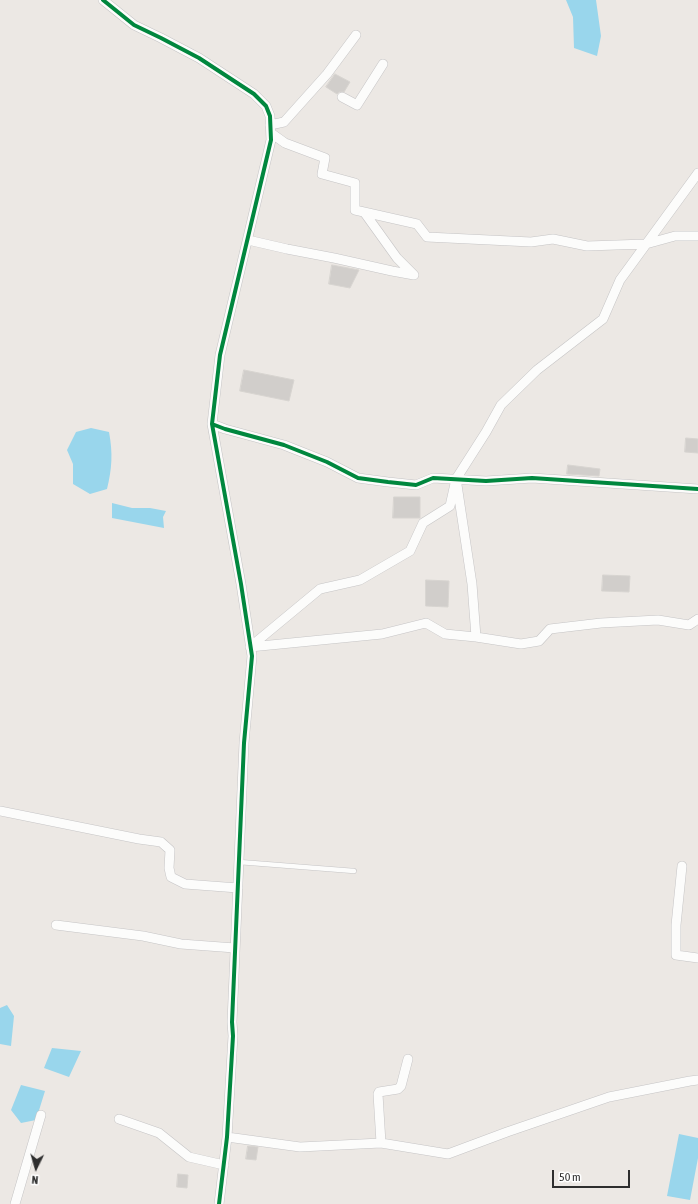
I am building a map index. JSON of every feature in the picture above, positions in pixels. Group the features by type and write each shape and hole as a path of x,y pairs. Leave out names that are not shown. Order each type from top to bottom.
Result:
{"street":[{"path":"103,0 134,25 199,58 254,94 266,106 270,116 271,140 220,355 212,424 252,656 244,743 232,1022 233,1036 227,1137 219,1204"},
{"path":"270,129 284,122 327,74 356,35"},
{"path":"342,97 357,106 383,64"},
{"path":"270,129 285,142 325,158 322,174 356,183 355,210 417,224 427,237 531,242 553,239 586,246 646,244 675,236 698,236"},
{"path":"250,647 320,589 360,580 410,551 423,523 450,506 456,479 486,432 501,404 537,370 603,319 620,280 698,173"},
{"path":"248,240 392,272 414,275 397,258 364,212"},
{"path":"212,424 284,445 327,462 358,478 416,485 432,478 486,481 532,478 698,489"},
{"path":"456,479 472,584 476,636"},
{"path":"250,647 382,634 426,623 445,634 476,636 521,644 539,641 550,629 601,623 658,620 689,625 698,619"},
{"path":"0,811 139,839 161,842 170,850 169,868 171,877 185,884 238,888"},
{"path":"682,866 676,925 676,955 698,958"},
{"path":"56,925 143,936 181,944 235,948"},
{"path":"382,1143 378,1094 379,1092 398,1089 401,1086 408,1059"},
{"path":"227,1137 300,1147 382,1143 448,1154 609,1097 698,1080"},
{"path":"15,1204 41,1115"},
{"path":"119,1119 159,1133 189,1157 224,1164"}],"lane":[{"path":"239,862 354,871"}],"water":[{"path":"566,0 596,0 601,36 597,56 574,48 573,17"},
{"path":"91,428 109,432 111,461 107,489 90,494 73,484 73,464 67,450 76,432"},
{"path":"112,503 132,508 150,508 166,511 163,517 164,528 112,518"},
{"path":"7,1005 14,1016 11,1046 0,1044 0,1008"},
{"path":"52,1048 81,1051 69,1077 44,1068"},
{"path":"21,1085 45,1091 36,1120 21,1123 11,1110"},
{"path":"679,1134 698,1138 698,1158 690,1200 667,1196"}],"building":[{"path":"335,74 350,82 344,92 339,92 337,94 326,87"},
{"path":"332,265 359,270 350,288 329,284"},
{"path":"244,370 294,380 289,401 240,391"},
{"path":"686,438 698,439 698,453 685,452"},
{"path":"568,465 600,469 599,476 567,474"},
{"path":"394,497 420,497 420,518 393,518"},
{"path":"603,575 630,576 629,592 602,591"},
{"path":"426,580 449,581 448,607 426,606"},
{"path":"248,1146 258,1147 256,1160 246,1159"},
{"path":"178,1174 188,1175 187,1188 177,1187"}],"cycle path":[{"path":"103,0 134,25 199,58 254,94 266,106 270,116 271,140 220,355 212,424 284,445 327,462 358,478 416,485 433,478 486,481 532,478 698,489"},
{"path":"212,424 241,584 252,656 244,743 232,1022 233,1036 227,1137 219,1204"}]}
